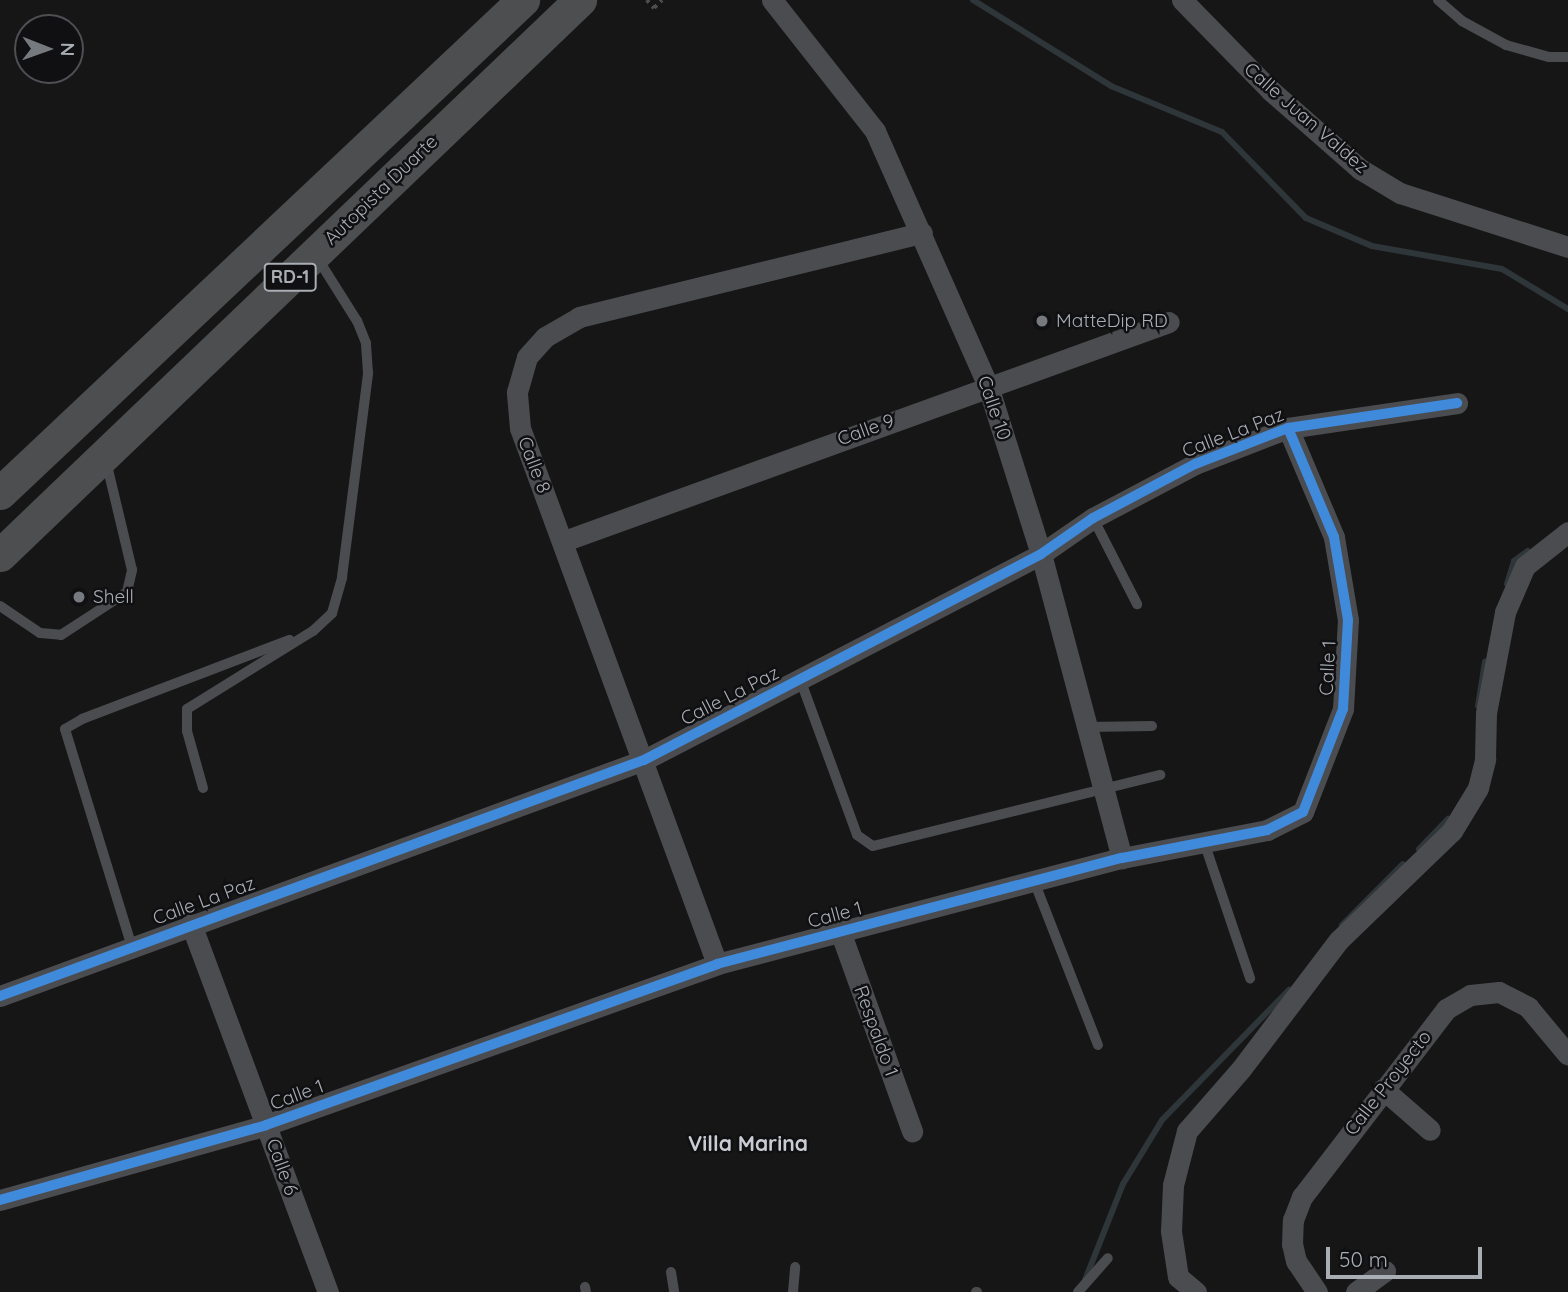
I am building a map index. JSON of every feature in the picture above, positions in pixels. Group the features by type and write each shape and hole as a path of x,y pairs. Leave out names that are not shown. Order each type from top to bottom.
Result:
{"highway":[{"name":"RD-1","path":"0,493 523,0"},
{"name":"Autopista Duarte","path":"0,555 580,0"}],"street":[{"name":"Calle 10","path":"772,0 875,131 988,386 1041,554 1122,858"},
{"name":"Calle Juan Valdez","path":"1182,0 1270,90 1360,169 1400,193 1568,247"},
{"name":"Calle 8","path":"717,964 564,541 520,428 517,392 527,357 545,337 579,317 922,233"},
{"name":"Calle 9","path":"564,541 1169,322"},
{"name":"Calle La Paz","path":"0,996 644,760 1041,554 1093,518 1195,464 1288,428 1457,403"},
{"name":"Calle 1","path":"0,1199 266,1125 717,964 1122,858 1267,830 1303,812 1320,778 1343,709 1348,620 1334,537 1288,428"},
{"path":"1196,1292 1178,1277 1171,1231 1173,1185 1187,1130 1241,1069 1339,940 1452,831 1478,788 1485,759 1486,713 1505,612 1525,566 1568,532"},
{"name":"Calle 6","path":"191,924 328,1292"},
{"name":"Respaldo 1","path":"840,931 912,1131"},
{"name":"Calle Proyecto","path":"1317,1292 1296,1261 1293,1220 1317,1174 1446,1009 1484,992 1499,992 1528,1007 1568,1055"},
{"path":"1383,1089 1430,1130"},
{"path":"1356,1292 1385,1271"}],"lane":[{"path":"1438,0 1462,21 1506,45 1549,57 1568,57"},
{"path":"203,788 187,731 187,709 313,632 332,613 342,577 368,373 366,343 357,321 315,254"},
{"path":"0,606 40,633 61,635 127,592 132,570 105,455"},
{"path":"1093,518 1137,604"},
{"path":"132,947 65,729 82,719 313,632"},
{"path":"800,679 857,835 873,846 1160,775"},
{"path":"1087,727 1152,726"},
{"path":"1204,842 1250,978"},
{"path":"1034,881 1098,1045"},
{"path":"1078,1292 1108,1258"},
{"path":"793,1292 795,1267"},
{"path":"671,1272 674,1292"}],"path":[{"path":"647,0 654,8 662,0"}],"waterway":[{"path":"973,0 1111,86 1222,132 1306,218 1372,246 1502,269 1568,309"},
{"path":"1507,584 1514,561 1528,551"},
{"path":"1478,706 1485,662"},
{"path":"1419,849 1448,819"},
{"path":"1342,925 1403,864"},
{"path":"1085,1280 1123,1184 1162,1120 1289,990"}],"cycle path":[{"path":"0,996 644,760 1041,554 1093,518 1195,464 1288,428 1457,403"},
{"path":"0,1200 266,1125 717,964 1122,858 1267,830 1303,812 1343,709 1348,620 1334,537 1288,428"}],"place":[{"name":"MatteDip RD","path":"1042,321"},
{"name":"Shell","path":"79,597"}],"district":[{"name":"Villa Marina","path":"748,1143"}]}
